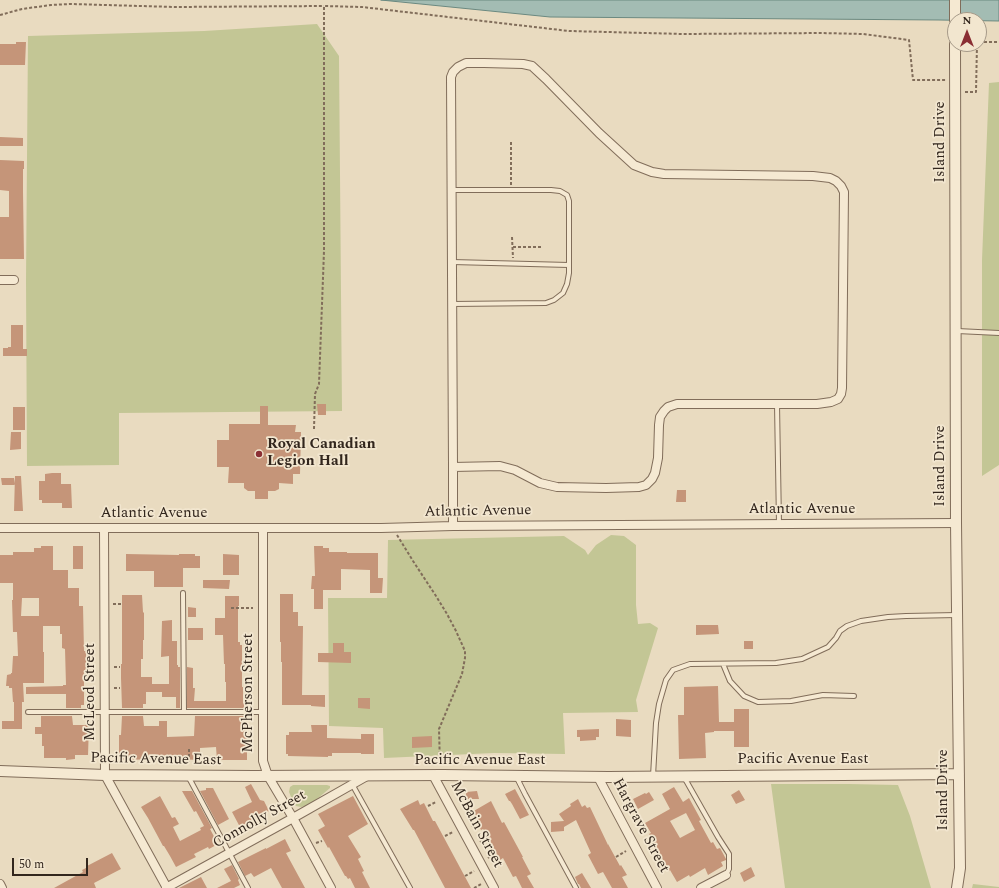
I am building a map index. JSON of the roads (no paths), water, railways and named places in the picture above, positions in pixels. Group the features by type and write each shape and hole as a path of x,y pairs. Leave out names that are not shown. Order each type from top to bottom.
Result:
{"street":[{"path":"955,0 955,12"},
{"name":"Island Drive","path":"955,52 956,523 960,868 957,888"},
{"path":"453,467 500,466 515,470 540,483 557,487 638,488 646,485 655,473 658,458 660,416 668,407 677,404 817,404 831,402 838,398 841,394 842,388 844,192 841,186 830,178 813,176 664,174 652,172 634,165 599,133 532,66 523,64 466,63 458,67 451,76 453,526"},
{"path":"0,280 14,280"},
{"name":"Atlantic Avenue","path":"0,528 263,529 453,526 956,523"},
{"name":"McLeod Street","path":"104,528 105,775 166,888"},
{"name":"McPherson Street","path":"263,529 263,761 268,776 331,888"},
{"name":"Pacific Avenue East","path":"0,771 105,775 188,776 437,775 598,777 959,774"},
{"name":"McBain Street","path":"437,775 494,888"},
{"name":"Connolly Street","path":"166,888 367,776"},
{"name":"Hargrave Street","path":"598,777 657,888"},
{"path":"701,888 726,875"},
{"path":"0,884 2,888"}],"lane":[{"path":"451,190 551,190 560,191 567,195 568,201 567,284 563,292 554,300 546,303 452,304"},
{"path":"452,262 568,265"},
{"path":"956,330 999,332"},
{"path":"777,403 780,524"},
{"path":"183,593 184,712"},
{"path":"652,776 656,723 666,680 673,670 690,664 776,663 802,659 828,647 840,631 847,626 861,621 888,617 958,615"},
{"path":"723,664 730,682 744,696 758,702 791,702 824,695 854,696"},
{"path":"28,712 263,712"},
{"path":"188,776 248,888"},
{"path":"516,776 576,888"},
{"path":"684,776 729,854 729,869 726,875"},
{"path":"352,784 410,888"}],"water":[{"path":"381,0 999,0 999,21 987,21 987,12 947,12 947,20 550,17"}],"place":[{"name":"Royal Canadian Legion Hall","path":"259,454"}]}
